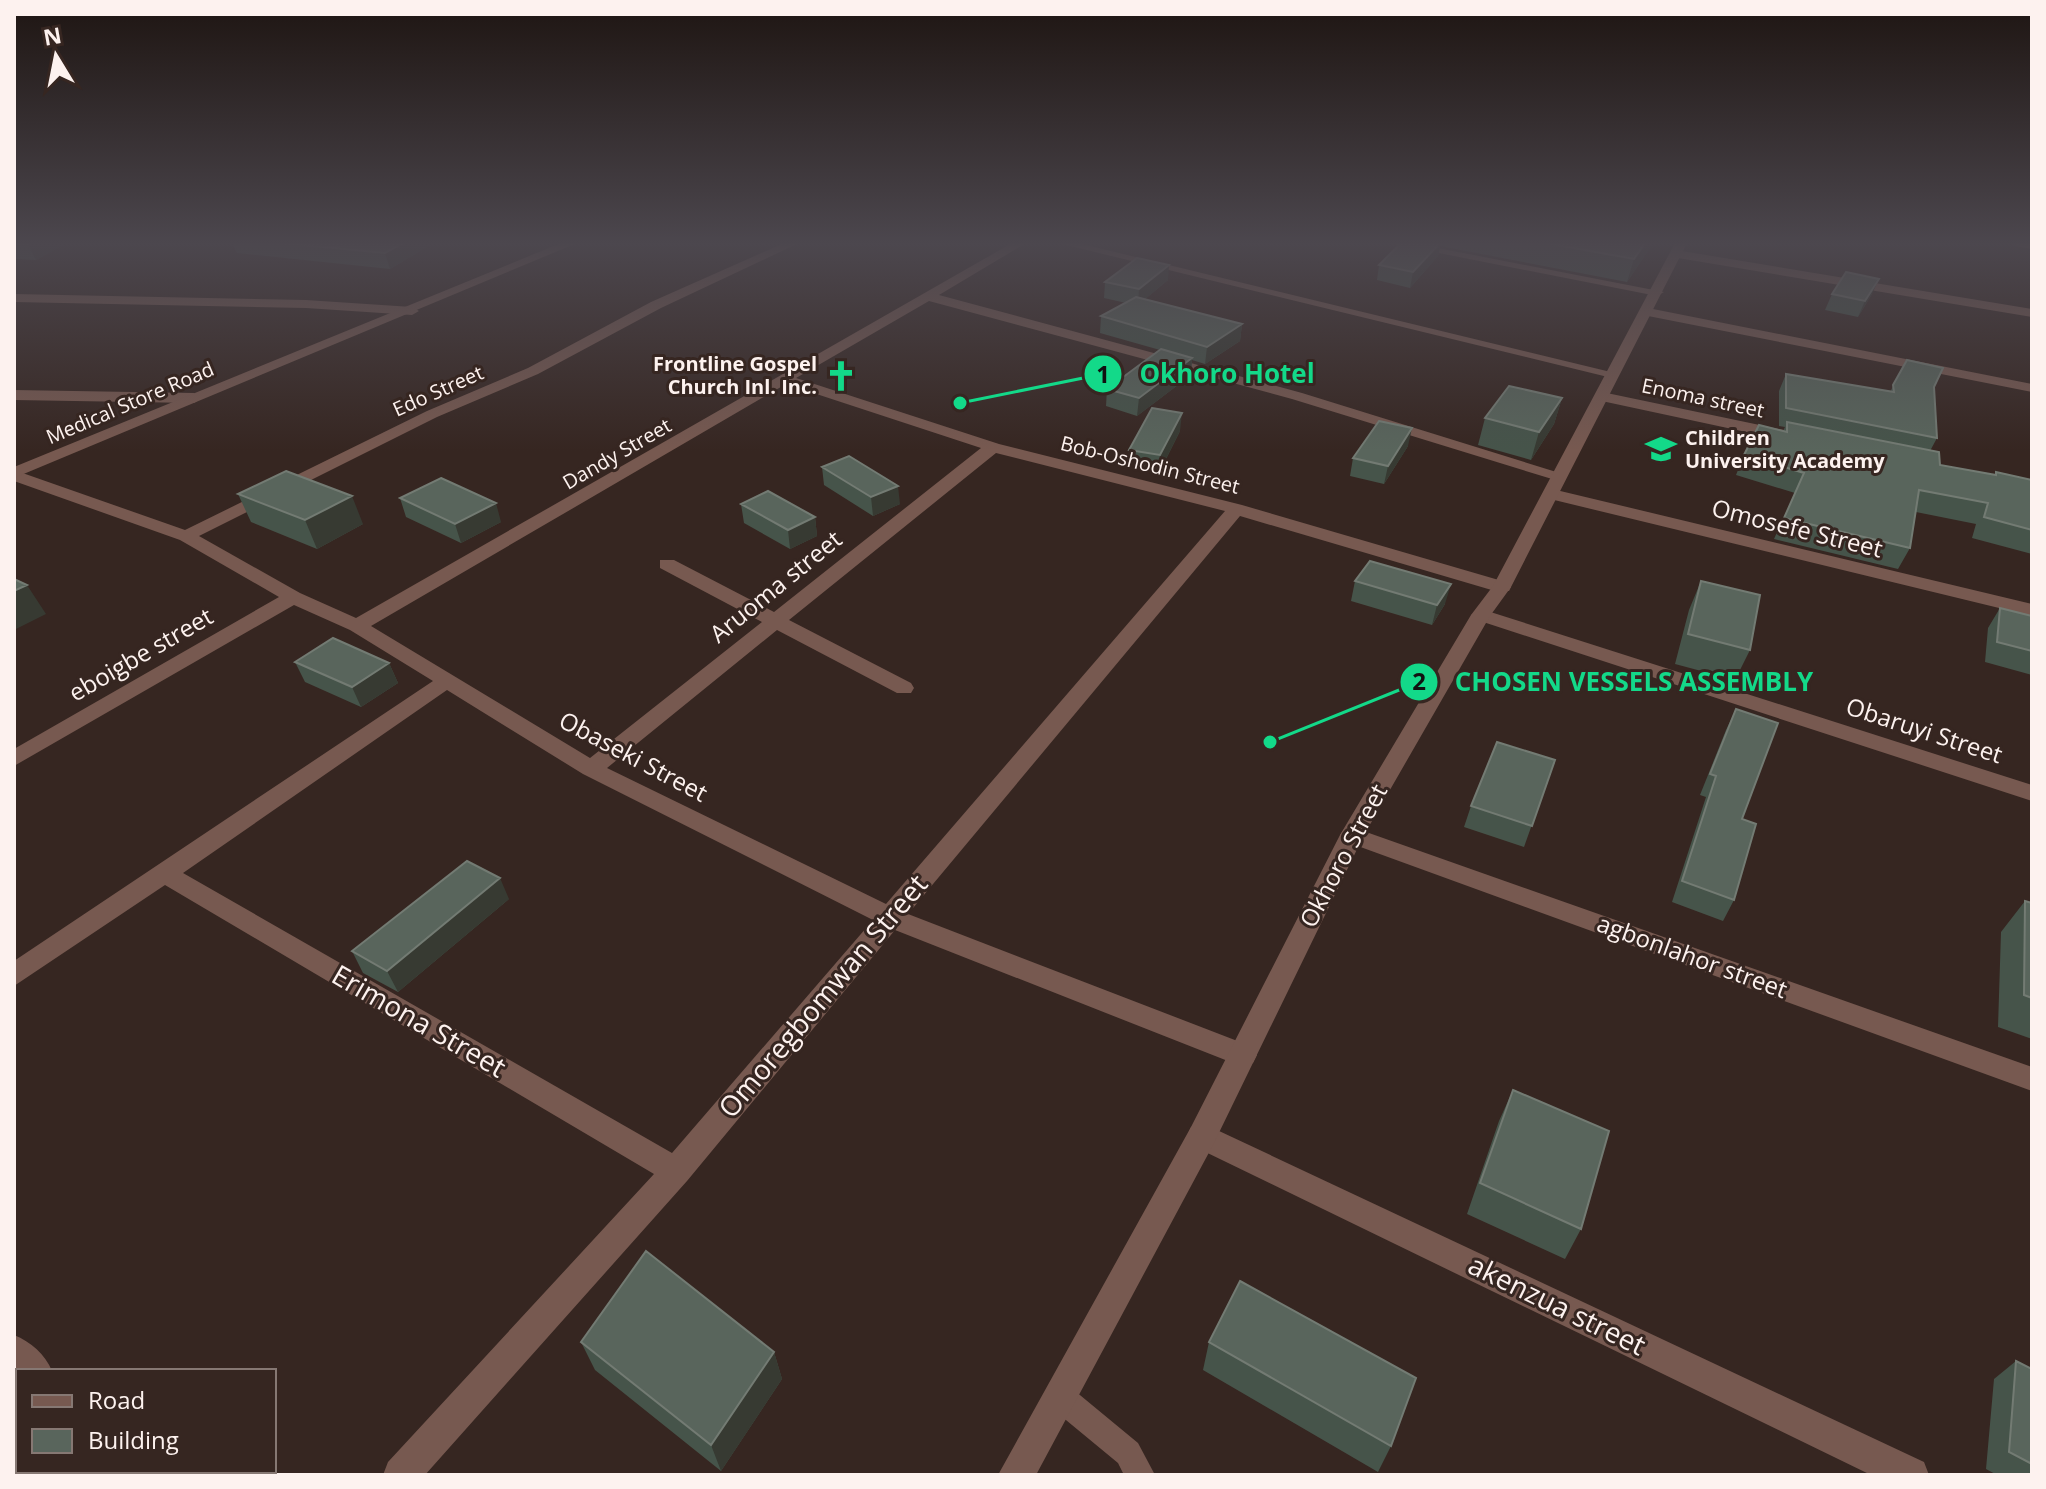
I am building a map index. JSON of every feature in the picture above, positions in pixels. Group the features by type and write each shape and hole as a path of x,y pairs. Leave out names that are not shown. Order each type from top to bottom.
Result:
{"street":[{"name":"Medical Store Road","path":"14,474 408,312"},
{"name":"Edo Street","path":"186,536 432,414 533,371 642,312"},
{"name":"Dandy Street","path":"357,626 787,380 899,312"},
{"name":"Omosefe Street","path":"987,312 1252,384 1555,485 2032,610"},
{"path":"1355,312 1612,374"},
{"name":"Okhoro Street","path":"1016,1475 1202,1136 1352,835 1481,615 1502,587 1646,312"},
{"path":"1698,312 2032,388"},
{"name":"Bob-Oshodin Street","path":"787,380 993,447 1236,509 1502,587"},
{"path":"14,395 194,398"},
{"name":"Enoma street","path":"1602,397 1802,438"},
{"name":"Aruoma street","path":"591,769 993,447"},
{"name":"Obaseki Street","path":"14,474 186,536 293,597 357,626 591,769 889,917 1243,1055"},
{"name":"Omoregbomwan Street","path":"401,1475 676,1171 1236,509"},
{"path":"667,564 904,688"},
{"name":"eboigbe street","path":"14,759 293,597"},
{"name":"Obaruyi Street","path":"1481,615 2032,793"},
{"path":"14,975 447,681"},
{"name":"agbonlahor street","path":"1352,835 2032,1079"},
{"name":"Erimona Street","path":"162,872 676,1171"},
{"name":"akenzua street","path":"1202,1136 1911,1475"},
{"path":"14,1352 33,1369"}],"lane":[{"path":"1059,1396 1128,1453 1140,1475"}],"building":[{"path":"1107,312 1197,312 1242,324 1207,347 1101,316"},
{"path":"1161,349 1192,358 1139,398 1107,389"},
{"path":"1907,360 1943,368 1934,387 1937,438 1786,408 1786,374 1894,392 1893,385"},
{"path":"1509,386 1562,398 1539,432 1485,418"},
{"path":"1152,408 1182,413 1160,455 1129,450"},
{"path":"1379,421 1412,428 1388,466 1353,458"},
{"path":"1787,422 1939,452 1940,465 2032,480 2032,530 1984,517 1988,503 1919,490 1910,548 1784,518 1804,473 1744,455 1759,425 1787,432"},
{"path":"849,456 898,486 871,497 822,467"},
{"path":"286,471 352,496 305,520 238,494"},
{"path":"441,478 496,503 455,524 400,498"},
{"path":"768,491 815,517 788,530 741,504"},
{"path":"1370,561 1451,584 1437,605 1355,581"},
{"path":"14,579 27,585 14,591"},
{"path":"1701,581 1760,595 1750,650 1688,634"},
{"path":"2000,608 2032,616 2032,651 1997,642"},
{"path":"333,638 389,663 352,687 295,662"},
{"path":"1736,709 1778,723 1742,819 1756,824 1734,900 1682,881 1716,776 1710,774"},
{"path":"1497,742 1555,760 1532,826 1471,806"},
{"path":"467,861 500,878 387,971 352,951"},
{"path":"2025,901 2032,903 2032,998 2024,995"},
{"path":"1513,1090 1609,1131 1581,1229 1480,1183"},
{"path":"646,1251 774,1352 711,1445 581,1342"},
{"path":"1240,1281 1416,1378 1391,1446 1209,1342"},
{"path":"2016,1361 2032,1369 2032,1464 2009,1452"}],"place":[{"name":"Frontline Gospel Church Inl. Inc.","path":"841,376"},
{"name":"Okhoro Hotel","path":"960,403"},
{"name":"Children University Academy","path":"1661,449"},
{"name":"CHOSEN VESSELS ASSEMBLY","path":"1270,742"}]}
